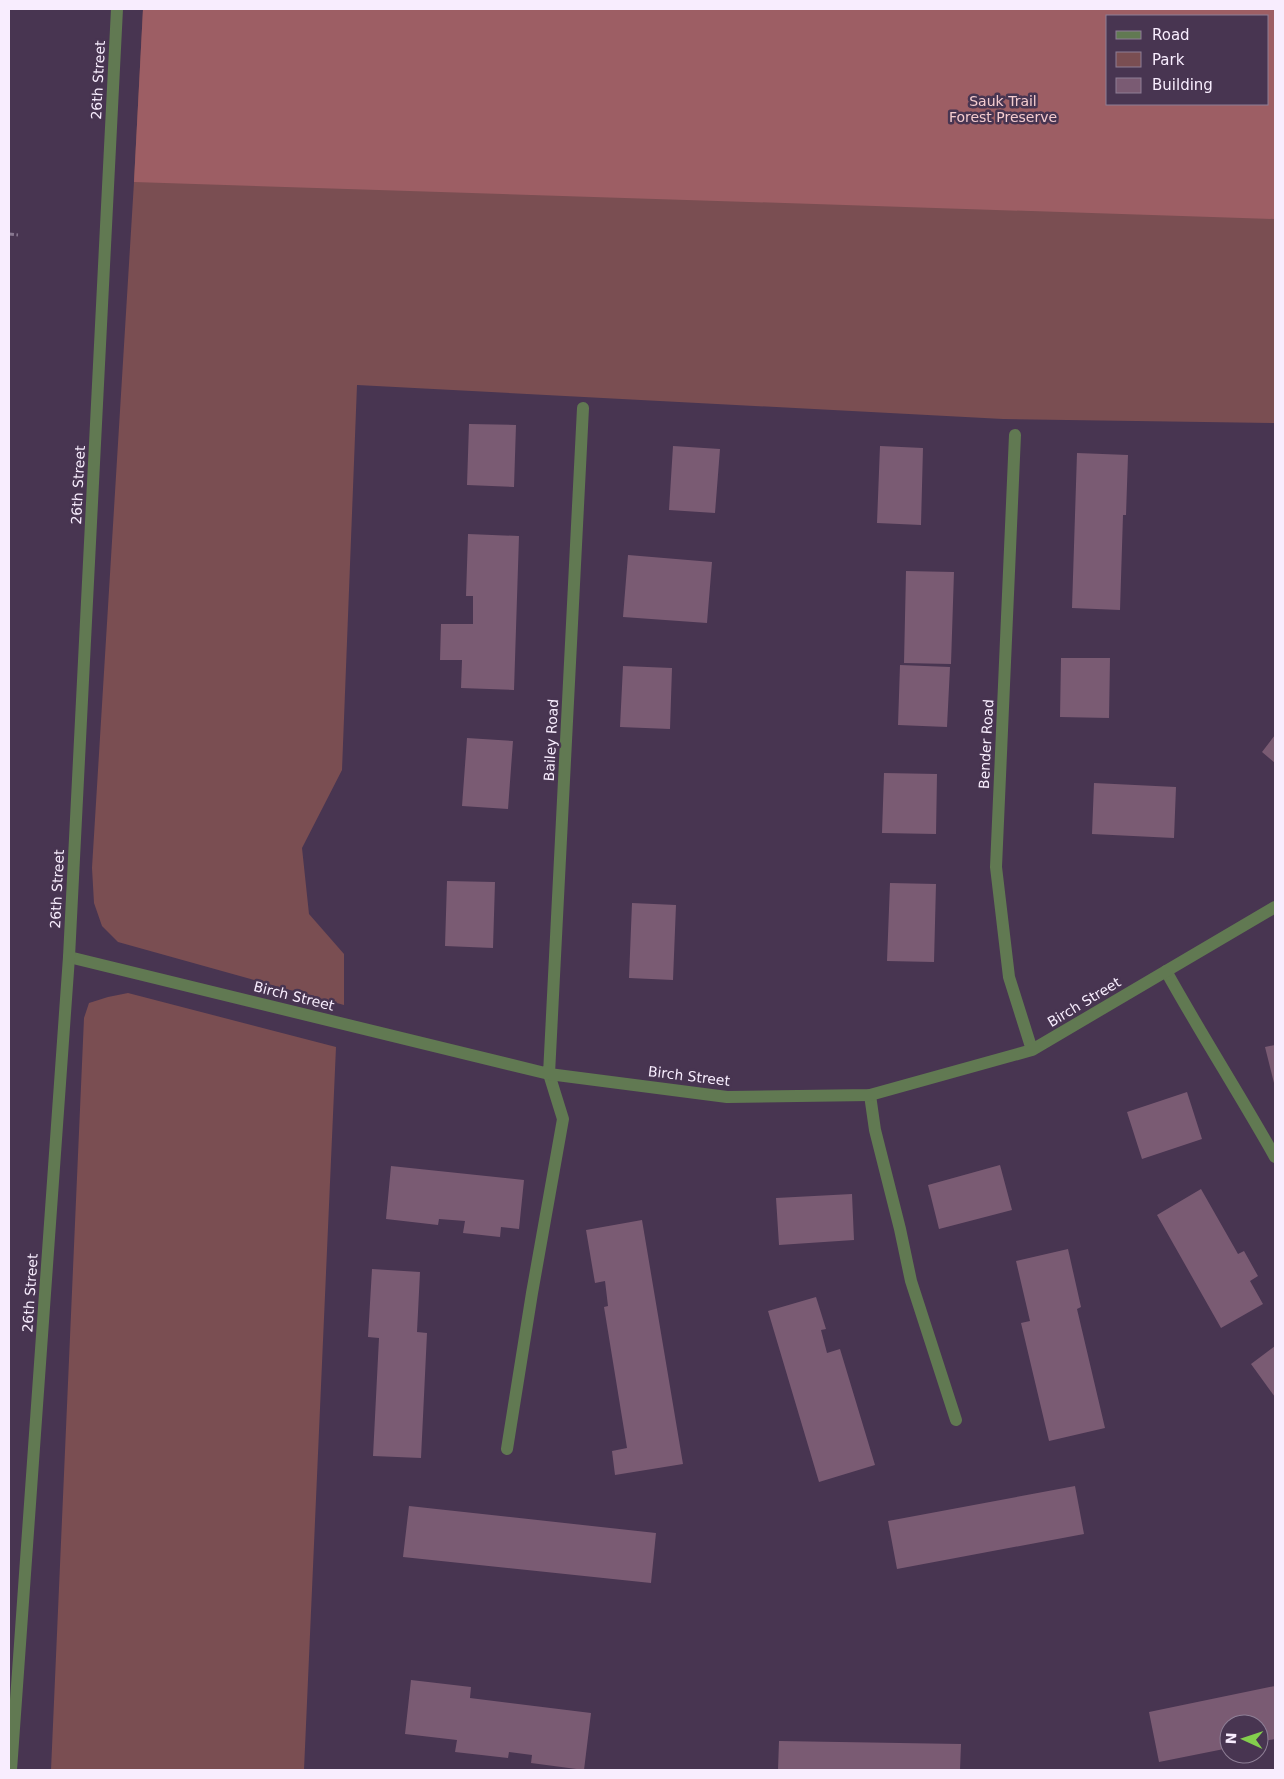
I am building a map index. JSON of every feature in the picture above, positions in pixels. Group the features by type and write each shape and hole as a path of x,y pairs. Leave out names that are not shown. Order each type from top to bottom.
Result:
{"street":[{"name":"26th Street","path":"12,1770 69,957 117,9"},
{"name":"Bailey Road","path":"549,1074 583,408"},
{"name":"Bender Road","path":"1015,435 996,866 1008,977 1032,1050"},
{"name":"Birch Street","path":"69,957 549,1074 727,1097 870,1095 1032,1050 1275,907"},
{"path":"1166,971 1194,1023 1275,1157"},
{"path":"507,1449 532,1293 564,1118 549,1074"},
{"path":"870,1095 875,1130 911,1281 956,1420"}],"path":[{"path":"9,234 18,235"}],"green space":[{"path":"143,9 1275,9 1275,423 1003,419 357,385 342,770 302,848 309,914 344,954 344,1005 118,942 102,926 94,903 92,868"},
{"name":"Sauk Trail Forest Preserve","path":"143,9 1275,9 1275,219 134,182"},
{"path":"128,993 336,1047 304,1770 51,1770 84,1018 89,1003"}],"building":[{"path":"469,424 516,425 514,487 467,485"},
{"path":"673,446 720,449 715,513 669,510"},
{"path":"880,446 923,448 921,525 877,523"},
{"path":"1077,453 1128,455 1126,515 1123,515 1120,610 1072,608"},
{"path":"468,534 519,536 514,690 461,688 462,660 440,660 441,624 473,624 473,596 466,596"},
{"path":"628,555 712,562 707,623 623,617"},
{"path":"906,571 954,572 951,664 904,663"},
{"path":"1061,658 1110,658 1109,718 1060,717"},
{"path":"900,665 950,667 947,727 898,725"},
{"path":"623,666 672,668 670,729 620,727"},
{"path":"1275,735 1275,763 1262,752"},
{"path":"467,738 513,741 508,809 462,806"},
{"path":"884,773 937,774 936,834 882,833"},
{"path":"1094,783 1176,787 1174,838 1092,834"},
{"path":"447,881 495,882 493,948 445,946"},
{"path":"890,883 936,884 934,962 887,961"},
{"path":"632,903 676,905 673,980 629,978"},
{"path":"1275,1045 1275,1087 1265,1047"},
{"path":"1187,1092 1202,1139 1142,1159 1127,1112"},
{"path":"1000,1165 1012,1210 939,1229 928,1185"},
{"path":"391,1166 524,1180 519,1229 501,1227 500,1237 463,1233 465,1221 439,1219 438,1225 386,1219"},
{"path":"1201,1189 1238,1254 1244,1251 1258,1276 1250,1281 1263,1304 1221,1328 1157,1215"},
{"path":"852,1194 854,1240 779,1245 776,1198"},
{"path":"642,1220 683,1464 615,1475 612,1451 627,1448 604,1307 608,1306 605,1281 595,1283 586,1230"},
{"path":"1068,1249 1081,1307 1077,1309 1105,1428 1049,1441 1021,1323 1030,1321 1016,1261"},
{"path":"372,1269 420,1272 417,1332 427,1333 421,1458 373,1456 379,1338 368,1337"},
{"path":"816,1297 826,1329 821,1330 827,1353 840,1349 875,1465 819,1482 768,1311"},
{"path":"1275,1346 1275,1397 1251,1364"},
{"path":"1075,1486 1084,1534 897,1569 888,1521"},
{"path":"409,1506 656,1533 651,1583 403,1557"},
{"path":"411,1680 471,1687 470,1698 591,1713 584,1770 531,1763 532,1755 509,1752 508,1758 455,1752 457,1740 405,1734"},
{"path":"1275,1686 1275,1739 1269,1740 1269,1714 1219,1714 1219,1750 1159,1762 1149,1712"},
{"path":"779,1741 961,1744 960,1770 778,1770"}]}
